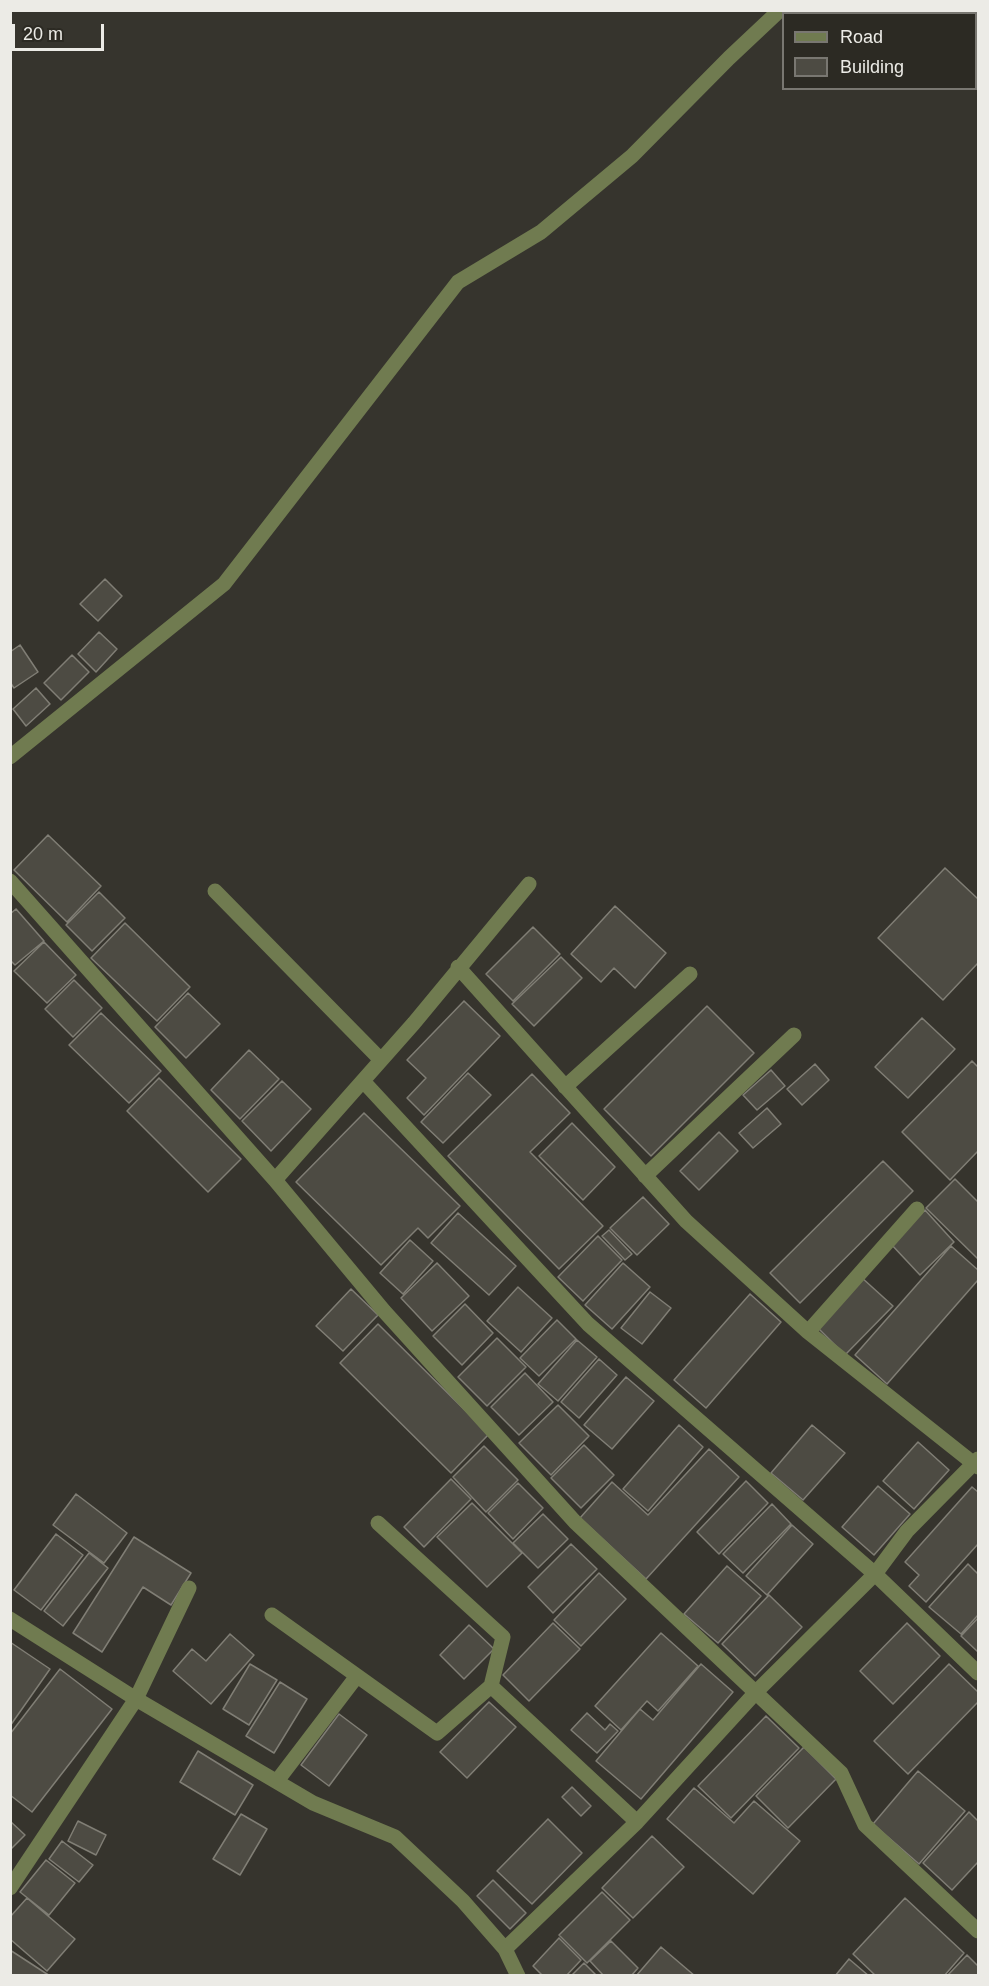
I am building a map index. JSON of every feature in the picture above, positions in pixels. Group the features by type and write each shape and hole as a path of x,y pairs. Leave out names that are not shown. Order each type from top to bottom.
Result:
{"street":[{"path":"10,757 224,584 458,282 541,232 623,164 780,10"},
{"path":"10,881 275,1179 384,1311 575,1522 757,1691 841,1773 865,1825 978,1931"},
{"path":"275,1179 363,1082 529,884"},
{"path":"215,891 381,1060"},
{"path":"458,967 686,1221 808,1332 977,1463 907,1532 875,1574 757,1691 637,1822 505,1948"},
{"path":"565,1087 690,974"},
{"path":"645,1176 794,1035"},
{"path":"363,1082 588,1324 875,1574 978,1674"},
{"path":"808,1332 917,1209"},
{"path":"272,1615 437,1733 491,1686 503,1637 378,1523"},
{"path":"10,1888 136,1699 189,1588"},
{"path":"10,1619 136,1699 313,1803 395,1837 463,1901 505,1948 518,1976"},
{"path":"277,1781 357,1676"},
{"path":"491,1686 637,1822"}],"building":[{"path":"105,579 122,596 98,621 80,604"},
{"path":"99,632 117,649 96,672 78,654"},
{"path":"20,645 38,672 14,688 10,682 10,652"},
{"path":"72,655 89,672 61,700 44,683"},
{"path":"36,688 50,704 26,726 13,709"},
{"path":"48,835 101,886 67,922 14,870"},
{"path":"945,868 978,899 978,963 943,1000 878,938"},
{"path":"99,892 125,918 92,951 66,925"},
{"path":"615,906 666,953 635,988 614,968 601,982 571,954"},
{"path":"16,909 44,941 15,965 10,960 10,914"},
{"path":"125,923 190,987 157,1021 91,958"},
{"path":"533,927 560,954 513,1001 486,974"},
{"path":"44,942 76,975 47,1003 14,971"},
{"path":"561,957 582,978 534,1026 512,1004"},
{"path":"74,980 102,1008 73,1037 45,1009"},
{"path":"188,993 220,1024 186,1058 155,1027"},
{"path":"464,1001 500,1036 424,1115 407,1098 426,1078 407,1060"},
{"path":"707,1006 754,1053 651,1156 604,1109"},
{"path":"101,1013 161,1071 129,1103 69,1045"},
{"path":"922,1018 955,1049 908,1098 875,1067"},
{"path":"249,1050 279,1079 240,1119 211,1090"},
{"path":"972,1061 978,1067 978,1151 950,1180 902,1132"},
{"path":"815,1064 829,1080 802,1105 787,1089"},
{"path":"771,1070 785,1086 757,1110 743,1095"},
{"path":"468,1073 491,1095 443,1143 421,1122"},
{"path":"532,1074 570,1113 530,1152 603,1226 559,1269 448,1156"},
{"path":"159,1078 241,1159 208,1192 127,1111"},
{"path":"282,1081 311,1109 271,1151 242,1121"},
{"path":"767,1108 781,1124 753,1148 739,1133"},
{"path":"364,1113 460,1206 428,1238 418,1228 381,1265 296,1182"},
{"path":"572,1123 615,1167 583,1200 539,1156"},
{"path":"719,1132 738,1151 699,1190 680,1171"},
{"path":"883,1161 913,1191 800,1303 770,1273"},
{"path":"955,1179 978,1202 978,1259 926,1208"},
{"path":"643,1197 669,1224 637,1255 610,1228"},
{"path":"925,1210 954,1242 920,1275 890,1243"},
{"path":"458,1213 516,1266 489,1295 431,1243"},
{"path":"609,1230 632,1254 625,1260 602,1236"},
{"path":"598,1236 622,1260 583,1301 558,1277"},
{"path":"410,1240 433,1261 403,1294 380,1273"},
{"path":"951,1246 978,1270 978,1280 887,1384 855,1355"},
{"path":"437,1263 469,1296 432,1331 401,1298"},
{"path":"623,1263 650,1287 612,1329 585,1305"},
{"path":"861,1277 893,1306 845,1355 815,1325"},
{"path":"518,1287 552,1318 521,1352 487,1321"},
{"path":"351,1289 378,1315 343,1351 316,1326"},
{"path":"650,1292 671,1308 642,1344 621,1328"},
{"path":"750,1294 781,1322 706,1408 674,1380"},
{"path":"465,1304 493,1333 462,1365 433,1336"},
{"path":"557,1320 576,1339 539,1376 520,1358"},
{"path":"378,1324 489,1434 451,1473 340,1363"},
{"path":"497,1338 526,1367 487,1406 458,1377"},
{"path":"577,1340 597,1357 558,1401 538,1384"},
{"path":"599,1359 617,1375 579,1418 561,1402"},
{"path":"525,1373 553,1402 519,1435 491,1407"},
{"path":"626,1377 654,1401 612,1449 584,1425"},
{"path":"558,1405 589,1436 551,1475 519,1443"},
{"path":"679,1425 703,1447 648,1511 623,1489"},
{"path":"812,1425 845,1453 803,1500 771,1473"},
{"path":"918,1442 949,1470 914,1509 883,1481"},
{"path":"584,1445 614,1475 581,1508 551,1478"},
{"path":"484,1446 518,1480 486,1512 453,1477"},
{"path":"709,1449 739,1477 646,1579 580,1518 612,1482 648,1515"},
{"path":"451,1479 471,1499 424,1547 404,1527"},
{"path":"746,1481 768,1503 719,1554 697,1532"},
{"path":"518,1483 543,1508 513,1539 488,1513"},
{"path":"878,1486 910,1514 874,1555 842,1527"},
{"path":"972,1487 978,1492 978,1544 926,1602 909,1586 919,1575 905,1562"},
{"path":"76,1494 127,1533 104,1563 53,1525"},
{"path":"472,1503 522,1553 487,1587 437,1537"},
{"path":"772,1504 791,1524 743,1573 723,1554"},
{"path":"543,1514 568,1539 538,1568 513,1543"},
{"path":"792,1525 813,1544 767,1595 746,1576"},
{"path":"56,1534 83,1555 41,1610 14,1590"},
{"path":"134,1537 191,1573 171,1605 143,1587 102,1652 73,1633"},
{"path":"571,1544 597,1569 553,1613 528,1587"},
{"path":"89,1553 108,1568 63,1626 44,1611"},
{"path":"968,1564 978,1574 978,1615 961,1634 929,1607"},
{"path":"727,1566 761,1596 718,1643 684,1614"},
{"path":"599,1573 626,1599 581,1646 554,1620"},
{"path":"769,1595 802,1627 755,1676 722,1644"},
{"path":"978,1618 978,1652 961,1636"},
{"path":"553,1623 580,1649 529,1701 503,1675"},
{"path":"907,1623 940,1656 893,1704 860,1671"},
{"path":"469,1625 494,1649 464,1679 440,1655"},
{"path":"661,1633 698,1666 658,1711 647,1701 621,1730 595,1706"},
{"path":"230,1634 254,1655 211,1704 173,1671 192,1649 206,1661"},
{"path":"10,1642 50,1669 10,1726"},
{"path":"250,1664 277,1680 249,1725 223,1709"},
{"path":"701,1664 733,1692 641,1799 596,1761 640,1709 653,1720"},
{"path":"949,1664 978,1692 978,1702 908,1774 874,1741"},
{"path":"60,1669 112,1709 32,1812 10,1795 10,1734"},
{"path":"280,1682 307,1699 274,1753 246,1736"},
{"path":"489,1702 516,1727 467,1778 440,1752"},
{"path":"587,1713 605,1730 610,1724 618,1731 597,1753 571,1730"},
{"path":"339,1714 367,1735 329,1786 301,1765"},
{"path":"766,1716 799,1748 731,1818 698,1786"},
{"path":"804,1747 836,1779 788,1828 756,1796"},
{"path":"198,1751 253,1785 235,1815 180,1782"},
{"path":"918,1771 965,1811 919,1864 873,1824"},
{"path":"572,1787 591,1806 581,1816 562,1797"},
{"path":"694,1788 734,1823 754,1801 800,1841 753,1894 667,1819"},
{"path":"969,1812 978,1821 978,1862 952,1890 923,1863"},
{"path":"241,1814 267,1829 240,1875 213,1859"},
{"path":"548,1819 582,1853 532,1904 497,1871"},
{"path":"10,1821 25,1835 10,1850"},
{"path":"78,1821 106,1835 96,1855 68,1841"},
{"path":"652,1836 684,1867 633,1918 602,1888"},
{"path":"62,1841 93,1865 79,1882 49,1859"},
{"path":"46,1860 75,1883 49,1915 20,1892"},
{"path":"493,1880 526,1913 510,1929 477,1896"},
{"path":"602,1892 630,1920 587,1963 559,1935"},
{"path":"27,1898 75,1939 47,1971 10,1939 10,1917"},
{"path":"905,1898 964,1953 944,1976 876,1976 853,1954"},
{"path":"559,1938 581,1960 566,1976 543,1976 533,1966"},
{"path":"611,1941 638,1968 631,1976 604,1976 590,1961"},
{"path":"661,1947 695,1976 636,1976"},
{"path":"10,1950 50,1976 10,1976"},
{"path":"967,1955 978,1966 978,1976 947,1976"},
{"path":"849,1959 869,1976 835,1976"},
{"path":"584,1963 597,1976 571,1976"}]}
